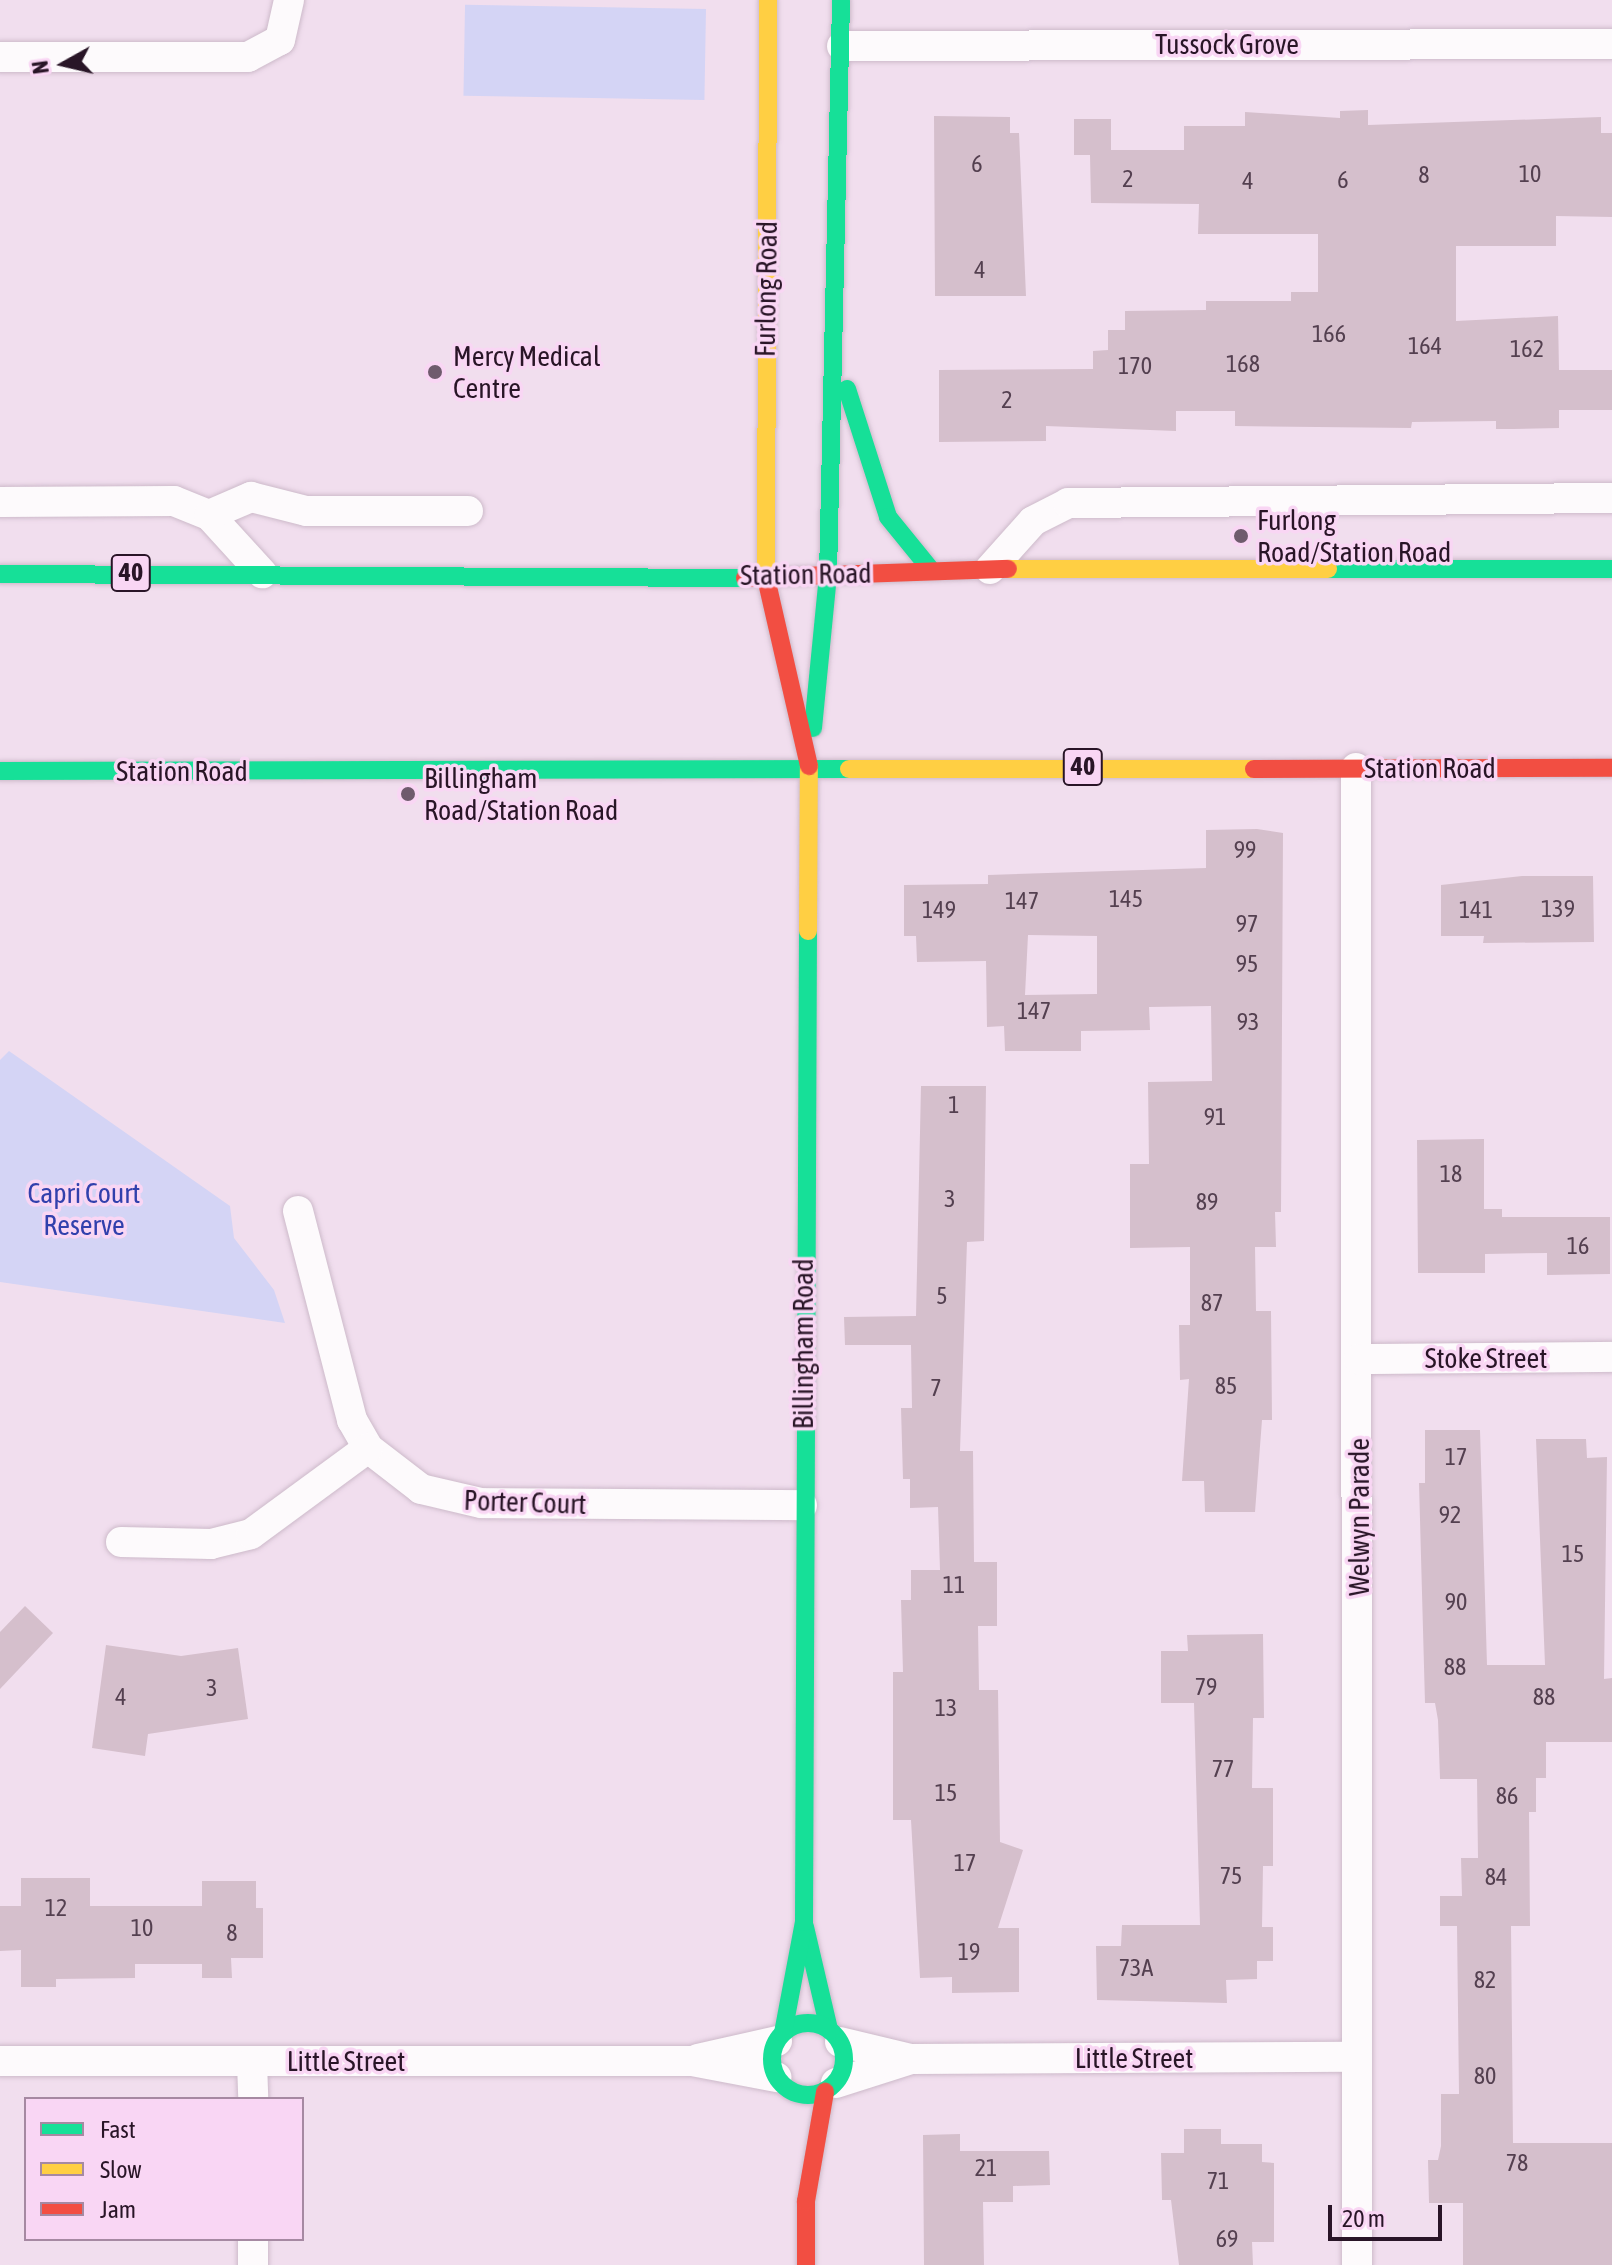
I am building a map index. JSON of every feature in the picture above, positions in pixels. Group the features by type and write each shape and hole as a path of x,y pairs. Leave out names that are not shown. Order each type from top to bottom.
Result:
{"main road":[{"name":"Furlong Road","path":"768,0 766,578 809,766"},
{"path":"809,766 828,575 838,341 841,0"},
{"path":"838,341 851,411 888,517 931,570"},
{"name":"Station Road","path":"0,574 766,578 990,569 1612,569"},
{"name":"Station Road","path":"0,771 809,766 1612,768"},
{"name":"Billingham Road","path":"780,2037 804,1922 802,1505 809,766"},
{"name":"Billingham Road","path":"804,1922 835,2036"},
{"path":"790,2111 771,2063 780,2037 810,2023 835,2036 844,2063 831,2088 806,2201"},
{"path":"781,2083 809,2096 831,2088"},
{"path":"795,2138 806,2201 806,2265"}],"street":[{"path":"0,57 248,57 280,40 289,0"},
{"name":"Tussock Grove","path":"842,46 1612,44"},
{"path":"209,515 251,497 306,511 468,511"},
{"path":"0,502 142,498 174,501 209,515 262,573"},
{"path":"990,569 1033,521 1068,503 1612,498"},
{"name":"Welwyn Parade","path":"1356,768 1359,1359 1357,2265"},
{"name":"Porter Court","path":"298,1211 352,1420 368,1448 421,1489 481,1503 802,1505"},
{"name":"Stoke Street","path":"1359,1359 1612,1357"},
{"path":"121,1542 211,1544 251,1534 368,1448"},
{"name":"Little Street","path":"835,2036 911,2059 1357,2057"},
{"name":"Little Street","path":"692,2061 780,2037"},
{"name":"Little Street","path":"831,2088 911,2059"},
{"name":"Little Street","path":"0,2061 692,2061 781,2083"},
{"path":"252,2062 253,2097"},
{"path":"253,2241 253,2265"}],"green space":[{"path":"465,5 706,9 704,100 463,96"},
{"name":"Capri Court Reserve","path":"9,1051 230,1206 234,1238 274,1290 285,1323 0,1282 0,1060"}],"building":[{"path":"1368,110 1368,125 1601,117 1601,133 1612,133 1612,217 1556,216 1556,246 1456,246 1456,321 1558,316 1559,370 1612,370 1612,410 1559,410 1559,428 1513,429 1496,429 1496,421 1412,422 1411,428 1235,426 1235,411 1176,411 1176,431 1046,426 1046,441 939,442 939,370 1093,369 1093,351 1108,350 1108,330 1125,330 1125,311 1206,310 1206,301 1291,301 1291,292 1318,292 1318,234 1198,234 1199,204 1091,203 1090,155 1074,155 1074,119 1111,119 1111,150 1184,150 1184,126 1245,126 1245,112 1340,118 1340,111"},
{"path":"934,116 1010,117 1010,133 1019,133 1026,296 935,296"},
{"path":"1257,829 1283,833 1281,1212 1275,1212 1276,1247 1255,1247 1256,1311 1271,1311 1272,1420 1262,1420 1255,1512 1205,1512 1204,1481 1182,1481 1189,1379 1180,1380 1179,1325 1190,1325 1190,1247 1130,1248 1130,1164 1149,1164 1148,1082 1212,1081 1211,1006 1149,1007 1150,1030 1081,1031 1081,1051 1005,1051 1004,1026 987,1027 986,961 917,962 916,936 904,936 904,885 988,884 988,875 1206,868 1206,830","holes":["1028,935 1097,936 1097,994 1025,995"]},
{"path":"1522,876 1593,876 1594,942 1483,943 1484,936 1441,936 1441,885"},
{"path":"921,1086 986,1086 984,1241 967,1242 960,1451 973,1451 974,1562 997,1562 997,1626 978,1626 979,1690 998,1690 1000,1842 1023,1850 998,1928 1019,1928 1019,1992 952,1993 952,1977 920,1978 911,1820 893,1820 893,1672 903,1672 901,1600 911,1600 911,1570 940,1570 938,1507 910,1508 910,1479 903,1479 901,1408 912,1408 911,1345 845,1345 844,1317 916,1316"},
{"path":"1484,1139 1484,1209 1502,1209 1502,1217 1610,1217 1610,1274 1547,1275 1547,1253 1485,1254 1485,1273 1418,1273 1417,1140"},
{"path":"1425,1430 1480,1430 1487,1665 1545,1665 1536,1439 1586,1439 1587,1458 1607,1457 1604,1679 1612,1678 1612,1742 1546,1742 1546,1778 1536,1778 1536,1812 1529,1812 1530,1926 1511,1926 1513,2143 1612,2143 1612,2265 1463,2265 1463,2203 1429,2203 1428,2160 1438,2160 1441,2146 1441,2094 1459,2094 1457,1926 1440,1926 1440,1896 1462,1896 1461,1858 1478,1858 1477,1779 1440,1779 1435,1703 1425,1703 1419,1483 1425,1483"},
{"path":"25,1606 53,1633 0,1689 0,1632"},
{"path":"1263,1634 1264,1718 1253,1718 1252,1788 1273,1788 1273,1866 1263,1866 1262,1927 1273,1927 1273,1961 1257,1961 1257,1979 1226,1980 1227,2003 1097,2000 1096,1946 1121,1946 1122,1925 1200,1925 1194,1703 1161,1703 1161,1651 1188,1651 1187,1635"},
{"path":"106,1645 181,1656 238,1648 248,1719 148,1734 145,1756 92,1748"},
{"path":"21,1878 90,1878 90,1906 202,1906 202,1881 256,1881 256,1908 263,1908 263,1958 231,1958 232,1978 202,1978 202,1964 135,1964 135,1978 56,1979 56,1987 21,1987 21,1950 0,1951 0,1906 21,1906"},
{"path":"1184,2129 1221,2129 1221,2144 1262,2144 1262,2162 1274,2163 1274,2242 1252,2242 1253,2265 1179,2265 1171,2200 1162,2200 1161,2153 1184,2153"},
{"path":"960,2134 960,2151 1049,2151 1050,2185 1013,2186 1013,2202 983,2202 984,2265 924,2265 923,2135"}],"traffic: fast":[{"path":"828,575 841,0"},
{"path":"847,389 888,517 931,570"},
{"path":"1328,569 1612,569"},
{"path":"0,574 745,578"},
{"path":"813,728 828,575"},
{"path":"0,771 849,769"},
{"path":"783,2033 804,1922 808,931"},
{"path":"805,1927 829,2029"},
{"path":"815,2023 834,2033 842,2045 844,2059 842,2073 834,2085 822,2093 801,2095 782,2085 774,2073 772,2052 782,2033 794,2025 815,2023"}],"traffic: slow":[{"path":"766,578 768,0"},
{"path":"1008,569 1328,569"},
{"path":"808,931 809,766"},
{"path":"849,769 1254,769"}],"traffic: jam":[{"path":"745,578 1008,569"},
{"path":"766,578 809,766"},
{"path":"1254,769 1612,768"},
{"path":"806,2265 806,2201 825,2092"}],"place":[{"name":"Mercy Medical Centre","path":"435,372"},
{"name":"Furlong Road/Station Road","path":"1241,536"},
{"name":"Billingham Road/Station Road","path":"408,794"}]}
